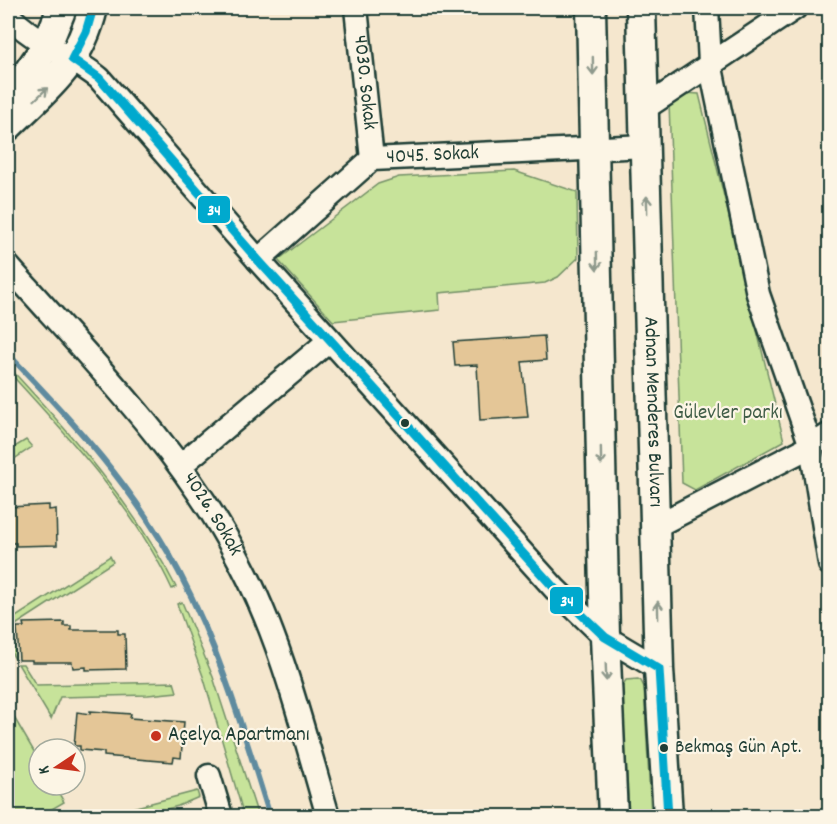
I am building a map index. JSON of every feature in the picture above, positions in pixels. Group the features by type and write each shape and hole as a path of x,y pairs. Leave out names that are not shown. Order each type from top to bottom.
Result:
{"main road":[{"path":"8,101 47,45 62,8"},
{"path":"8,126 49,86 72,59 86,32 93,8"},
{"path":"591,8 605,637 613,816"},
{"name":"Adnan Menderes Bulvarı","path":"641,8 659,669 668,816"}],"street":[{"name":"4030. Sokak","path":"356,8 372,159"},
{"path":"707,8 711,63 758,294 811,446 830,564"},
{"path":"645,108 795,8"},
{"path":"8,15 32,36 99,78 258,260 556,590 605,637 659,669"},
{"name":"4045. Sokak","path":"258,260 372,159 646,146"},
{"name":"4026. Sokak","path":"8,266 137,411 181,465 209,508 241,563 266,620 328,816"},
{"path":"181,465 330,340"},
{"path":"656,526 830,434"},
{"path":"209,776 221,816"}],"green space":[{"name":"Gülevler parkı","path":"685,93 699,94 784,441 695,490 682,483 669,102"},
{"path":"514,171 577,192 578,258 558,277 545,283 439,293 440,310 333,321 278,260 378,184 399,177"},
{"path":"8,366 100,470 141,527 176,587 172,589 157,559 119,501 76,447 8,371"},
{"path":"26,440 32,447 8,463 8,451"},
{"path":"110,556 113,562 14,626 15,659 8,647 8,622"},
{"path":"182,602 213,677 258,816 244,816 204,679 177,604"},
{"path":"18,664 23,664 36,685 174,682 177,692 60,697 51,719"},
{"path":"638,679 644,687 651,816 629,816 622,687 626,680"},
{"path":"8,707 27,739 27,797 61,797 64,802 40,816 11,816 8,809"},
{"path":"197,791 199,797 178,806 141,816 102,816"}],"building":[{"path":"544,336 546,360 522,362 528,417 480,420 477,365 455,366 453,342"},
{"path":"49,505 49,510 56,509 57,545 16,546 16,543 8,543 8,507"},
{"path":"64,622 64,626 71,626 71,630 118,630 118,634 125,634 126,669 86,670 86,667 73,668 72,662 19,660 17,627 24,627 23,623"},
{"path":"90,711 131,714 130,718 184,722 181,758 174,757 173,762 104,756 104,752 87,751 87,737 75,737 77,712 90,714"}],"waterway":[{"path":"8,354 79,430 123,484 162,542 194,601 207,631 241,723 270,816"}],"transit line":[{"name":"34","path":"93,8 86,32 72,59 99,78 258,260 556,590 605,637 659,669 668,816"}],"place":[{"name":"Açelya Apartmanı","path":"156,736"},
{"name":"Bekmaş Gün Apt.","path":"664,748"}]}
